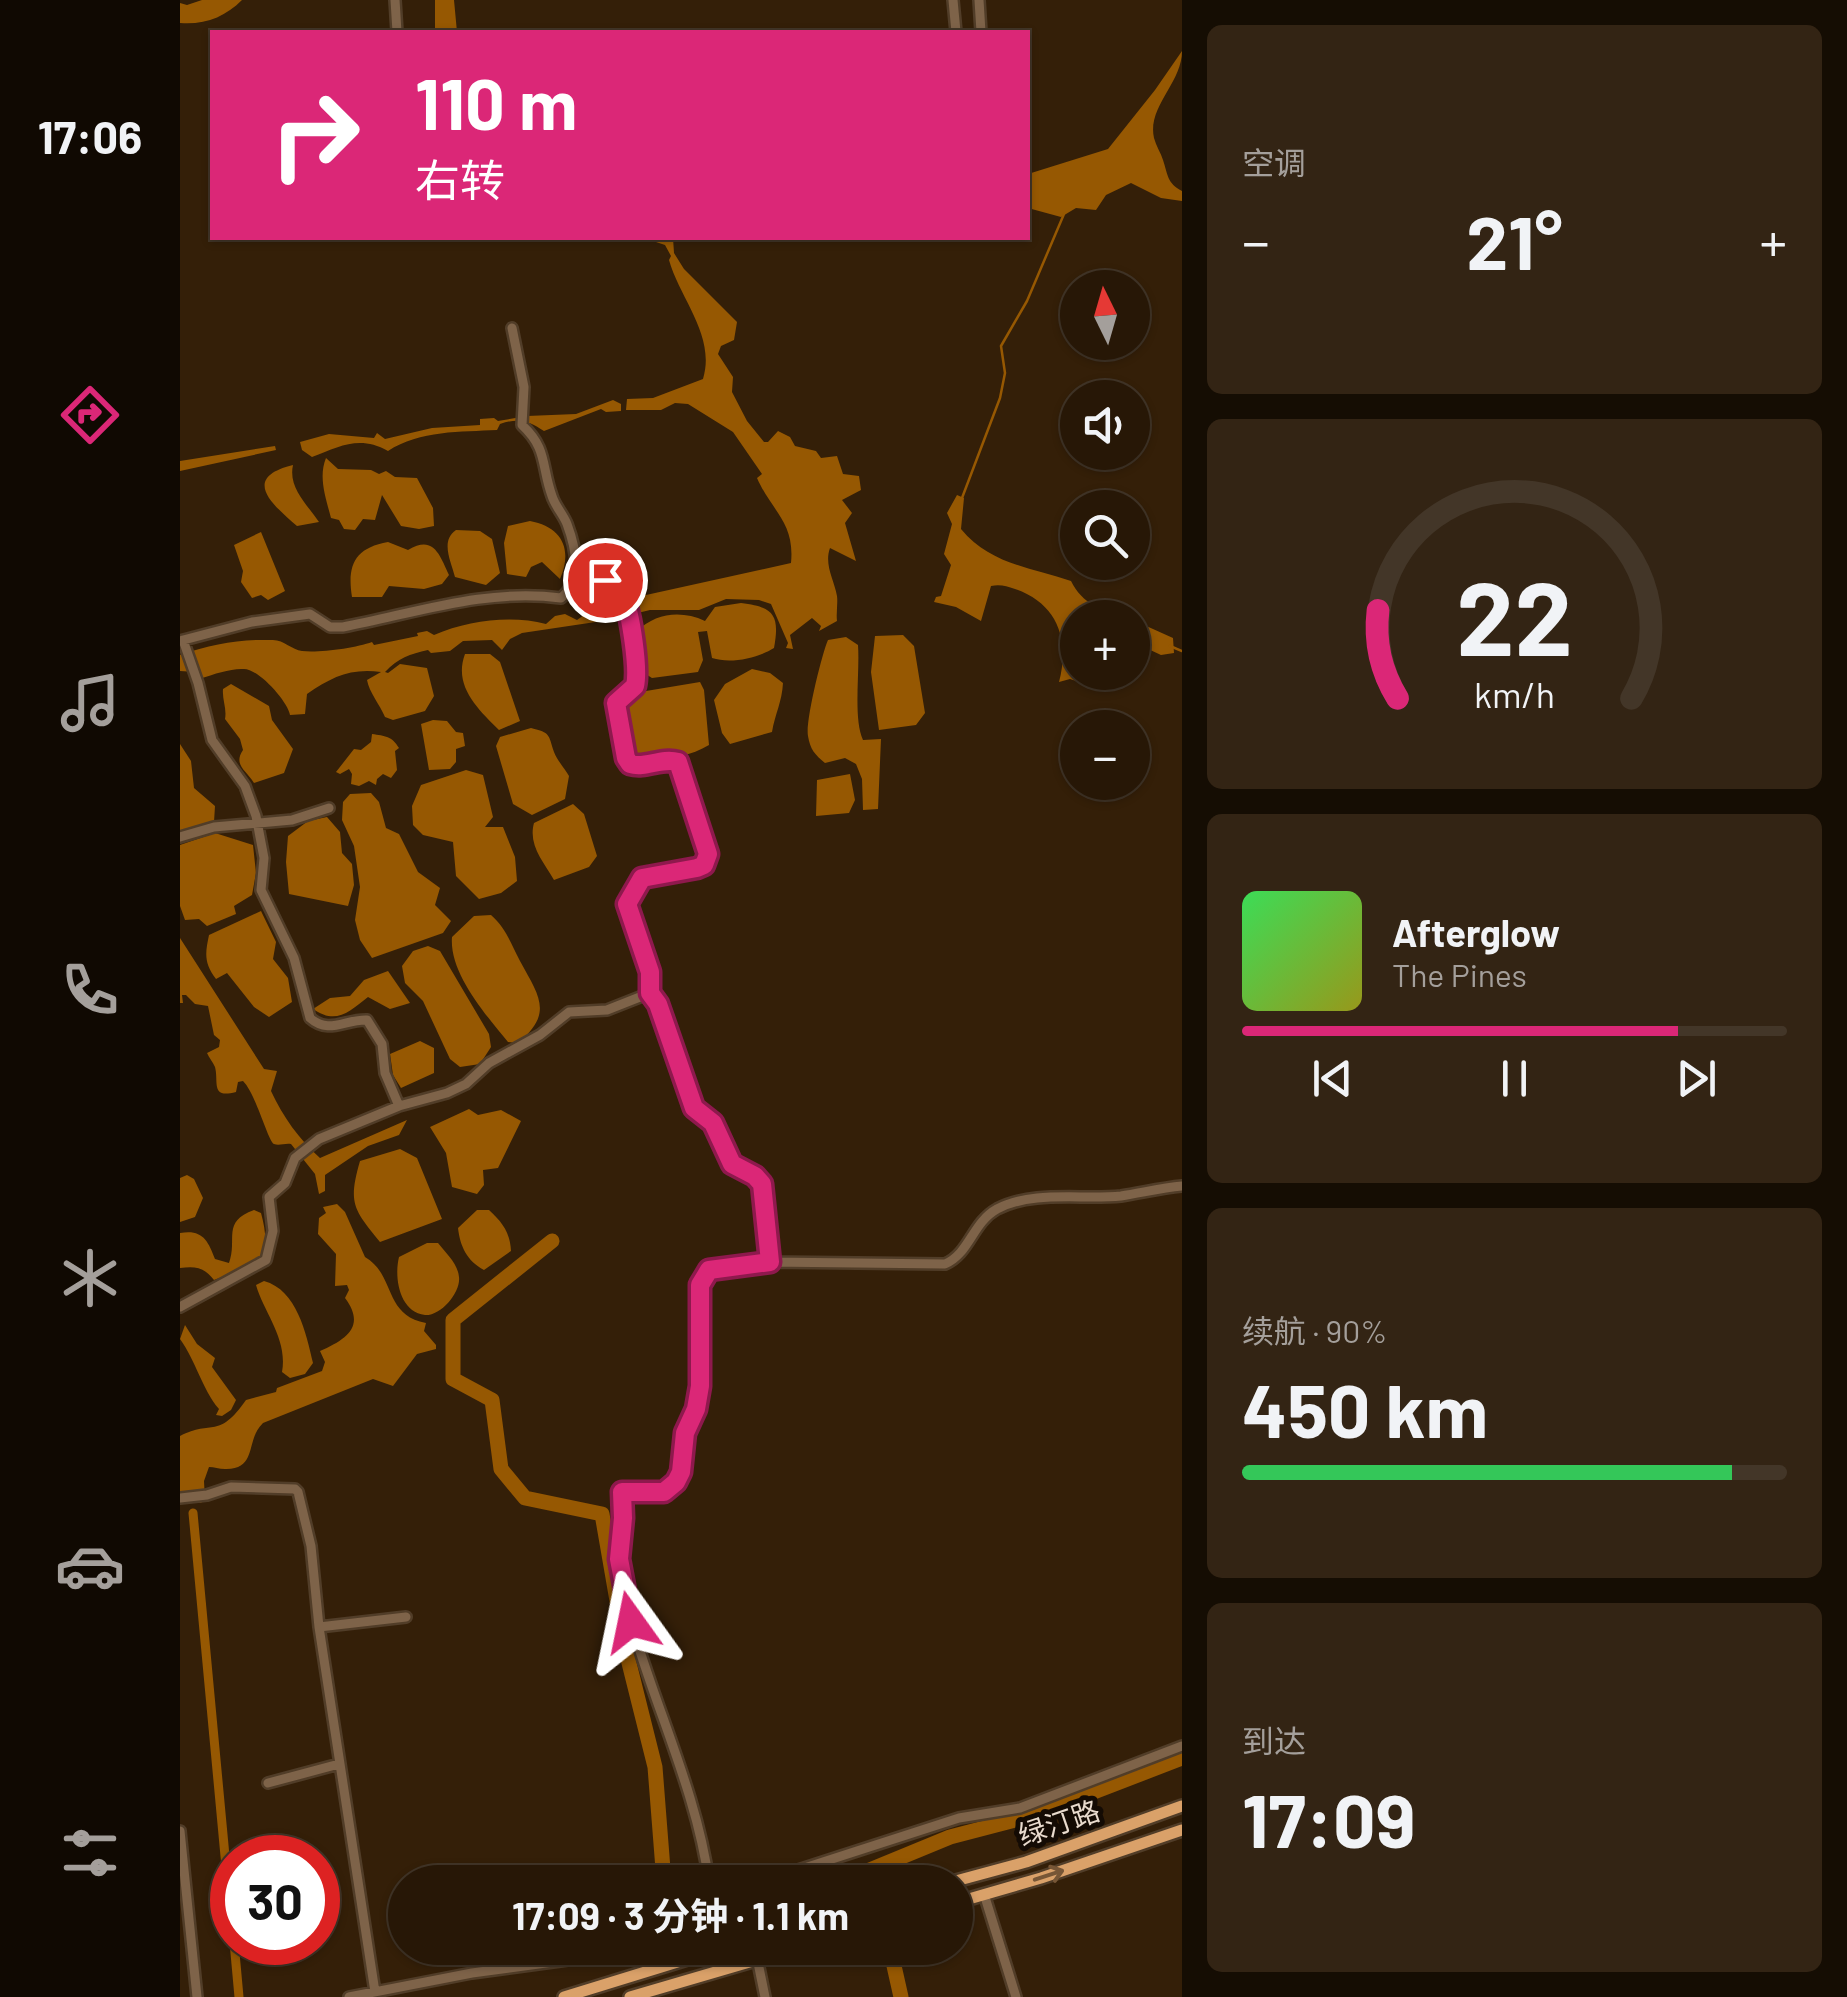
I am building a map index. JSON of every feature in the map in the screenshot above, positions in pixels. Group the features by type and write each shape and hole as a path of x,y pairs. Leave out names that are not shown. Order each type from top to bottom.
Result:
{"main road":[{"name":"绿汀路","path":"973,1876 1026,1862 1182,1806"},
{"name":"绿汀路","path":"973,1897 1182,1830"},
{"path":"564,1997 668,1965"},
{"path":"630,1997 722,1965"}],"street":[{"path":"395,0 396,30"},
{"path":"953,0 956,30"},
{"path":"979,0 981,30"},
{"path":"399,1106 385,1074 382,1044 367,1020 330,1027 318,1025 310,1018 294,958 262,890 264,858 259,826 245,786 212,740 198,683 182,641 252,622 310,614 330,627 343,627 469,598 537,594 561,598 567,594 576,572 568,525 553,500 537,438 522,424 524,387 512,328"},
{"path":"576,572 613,583 624,598 637,680 616,703 626,758 638,767 678,762 708,854 704,865 697,868 642,878 629,896 629,913 650,972 650,993 658,1004 694,1108 713,1123 732,1164 762,1184 770,1262"},
{"path":"180,837 214,827 259,826 292,820 329,808"},
{"path":"180,1307 266,1260 273,1231 269,1196 286,1182 295,1158 320,1139 399,1106 447,1094 569,1012 607,1010 650,993"},
{"path":"705,1865 671,1736 625,1595 619,1559 622,1492 664,1492 681,1472 685,1433 696,1409 700,1386 700,1285 704,1276 720,1266 770,1262 945,1264 956,1259 982,1220 1017,1202 1124,1196 1182,1186"},
{"path":"180,1498 230,1487 289,1488 298,1492 311,1546 319,1627 375,1992"},
{"path":"319,1627 406,1617"},
{"path":"814,1865 959,1818 1020,1808 1182,1746"},
{"path":"268,1783 340,1764"},
{"path":"180,1831 197,1997"},
{"path":"984,1894 1016,1997"},
{"path":"349,1997 531,1965"},
{"path":"758,1965 765,1997"}],"shaded area":[{"path":"242,0 214,19 180,23 180,3"},
{"path":"435,0 454,0 457,30 435,30"},
{"path":"1182,51 1177,74 1153,127 1167,174 1182,191 1182,201 1161,198 1131,183 1106,195 1096,210 1076,208 1061,217 1030,209 1030,173 1108,149"},
{"path":"673,240 674,253 684,269 737,322 734,340 721,346 718,354 733,377 732,392 747,421 764,442 778,431 790,437 795,446 816,451 821,458 837,456 843,474 859,476 861,490 842,500 852,513 845,523 856,561 830,548 828,554 837,596 837,621 819,631 821,626 812,618 790,635 793,649 786,648 788,643 771,604 726,599 699,610 650,610 522,633 510,639 502,650 492,640 463,641 450,651 428,650 410,655 385,672 400,664 427,668 434,696 425,711 393,720 385,717 367,680 381,672 360,671 333,679 307,694 305,714 290,715 272,687 250,670 234,669 202,678 196,672 180,671 180,655 226,643 273,640 298,650 318,651 372,642 374,645 427,631 434,635 490,620 546,624 565,614 577,620 587,608 791,563 786,527 757,478 762,474 733,432 688,404 675,403 661,410 626,410 627,399 653,398 703,379 706,363 701,333 674,275 671,256 665,245 656,242"},
{"path":"613,400 621,404 621,411 601,409 544,431 528,422 512,421 500,424 497,430 413,439 388,451 359,443 312,457 302,450 300,442 329,434 374,438 377,433 385,439 432,428 480,425 480,419 576,414"},
{"path":"275,446 276,450 180,471 180,461"},
{"path":"326,458 338,469 371,470 379,474 386,471 395,477 417,478 433,508 434,526 401,526 382,495 375,520 363,519 355,530 344,529 339,520 331,518 327,503 323,480"},
{"path":"293,465 296,488 319,522 297,526 266,492 268,477"},
{"path":"957,495 964,498 961,529 972,541 1011,563 1071,581 1086,600 1060,600 1060,635 1042,604 1006,586 991,586 981,621 956,607 934,602 941,596 951,565 944,554 952,524 947,513"},
{"path":"530,521 550,528 562,541 565,558 560,579 542,562 531,567 526,577 507,574 504,543 508,526"},
{"path":"456,530 480,531 492,539 500,573 486,585 455,577 448,545"},
{"path":"261,532 285,591 268,600 261,595 252,598 241,582 243,571 234,545"},
{"path":"388,542 408,550 429,546 438,553 449,575 442,584 424,589 389,586 382,597 352,597 355,560 367,549"},
{"path":"741,603 761,607 772,615 776,628 774,648 744,659 719,660 712,658 707,631 698,632 703,660 698,672 652,678 644,673 637,631 644,625 669,615 705,621 715,607"},
{"path":"1150,628 1173,638 1174,653 1161,655 1150,650"},
{"path":"903,635 914,646 925,713 916,725 879,730 871,672 875,636"},
{"path":"846,637 858,645 858,708 863,740 881,739 878,809 863,810 862,779 856,764 845,758 825,763 810,745 808,736 811,703 828,640"},
{"path":"465,654 490,654 500,662 520,721 499,730 476,705 462,676"},
{"path":"752,669 770,673 783,683 772,732 730,744 722,733 714,700 725,684"},
{"path":"700,682 709,745 673,758 634,760 624,709 646,691"},
{"path":"231,684 269,706 272,720 293,749 284,773 254,783 242,767 240,739 225,719 223,689"},
{"path":"447,721 456,732 463,733 465,746 456,749 456,762 450,769 429,770 421,724"},
{"path":"531,728 548,735 569,776 565,799 532,815 513,804 496,746 500,737"},
{"path":"372,734 388,737 399,748 395,751 397,770 391,778 383,774 376,785 369,781 359,786 351,784 349,769 336,772 354,749 361,750 371,742"},
{"path":"180,744 191,761 194,788 215,806 214,822 180,834"},
{"path":"466,770 483,775 493,817 485,827 503,827 515,857 517,881 501,893 479,899 456,876 453,842 423,835 413,825 412,806 421,785"},
{"path":"850,774 855,800 849,813 816,816 817,780"},
{"path":"371,793 379,802 386,828 399,834 418,872 440,888 435,905 451,921 443,933 372,958 360,940 355,920 360,887 354,846 342,820 343,802 350,794"},
{"path":"573,804 584,814 597,856 589,867 554,880 535,846 534,823"},
{"path":"327,817 340,832 342,853 352,864 354,885 348,906 289,894 288,836 308,821"},
{"path":"215,833 253,845 256,873 252,895 234,906 236,914 207,926 199,919 185,920 180,906 180,845"},
{"path":"261,911 276,942 273,959 288,978 292,1002 269,1017 254,1007 227,973 216,979 206,958 209,935"},
{"path":"491,915 508,936 540,1004 536,1022 518,1043 508,1042 480,1006 456,965 453,951 452,937 474,916"},
{"path":"180,938 264,1069 277,1071 271,1091 286,1119 320,1158 407,1120 399,1135 368,1146 325,1175 325,1191 319,1194 315,1174 291,1144 276,1145 271,1141 243,1081 238,1082 236,1092 222,1093 217,1088 215,1067 207,1053 219,1047 220,1040 214,1035 208,1006 195,1004 186,995 182,995 180,1003"},
{"path":"428,946 440,951 489,1034 491,1047 480,1064 460,1067 450,1059 423,1001 405,983 402,966 413,951"},
{"path":"388,971 410,1003 390,1009 368,997 336,1016 313,1009 330,998 350,996 364,980"},
{"path":"420,1041 434,1048 434,1073 401,1088 393,1075 390,1054"},
{"path":"469,1109 478,1115 501,1110 521,1121 498,1168 483,1170 484,1185 477,1194 452,1187 446,1153 430,1127"},
{"path":"400,1149 417,1158 442,1219 380,1242 355,1205 356,1175 360,1161"},
{"path":"187,1175 194,1179 203,1198 195,1217 180,1222 180,1178"},
{"path":"337,1204 345,1212 365,1257 382,1274 396,1303 412,1319 426,1323 424,1331 436,1349 417,1354 393,1386 373,1379 263,1423 242,1465 209,1467 204,1481 205,1501 200,1503 180,1494 180,1436 222,1424 246,1400 276,1392 277,1388 322,1371 325,1362 320,1351 350,1330 354,1316 345,1298 349,1290 347,1285 335,1286 336,1254 318,1234 319,1218 326,1213 323,1207"},
{"path":"254,1210 261,1213 264,1226 262,1262 214,1280 199,1268 180,1268 180,1233 199,1234 215,1259 229,1263 234,1226"},
{"path":"477,1210 494,1214 504,1228 511,1251 484,1270 465,1252 458,1228"},
{"path":"427,1243 438,1243 454,1263 459,1283 449,1302 437,1312 425,1315 404,1301 397,1274 399,1257"},
{"path":"264,1281 285,1293 298,1314 313,1363 305,1374 290,1378 282,1372 279,1337 256,1285"},
{"path":"185,1325 197,1344 215,1358 212,1367 236,1400 222,1416 216,1415 219,1409 180,1339"}],"waterway":[{"path":"962,498 1000,398 1005,373 1001,346 1027,301 1064,214"},
{"path":"1170,646 1182,651"},
{"path":"552,1241 453,1320 453,1379 492,1400 501,1469 525,1498 602,1514 625,1647 655,1767 663,1865"},
{"path":"193,1513 223,1835"},
{"path":"882,1865 950,1837 1034,1815 1182,1758"},
{"path":"236,1965 239,1997"},
{"path":"894,1965 901,1997"}],"route":[{"path":"605,580 622,592 636,668 635,686 616,703 615,711 626,758 638,767 678,762 708,854 704,865 697,868 642,878 629,896 629,913 646,956 650,993 658,1004 694,1108 713,1123 732,1164 762,1184 770,1262 720,1266 709,1270 700,1285 702,1374 696,1409 685,1433 681,1472 664,1492 622,1492 619,1559 631,1622"}]}
